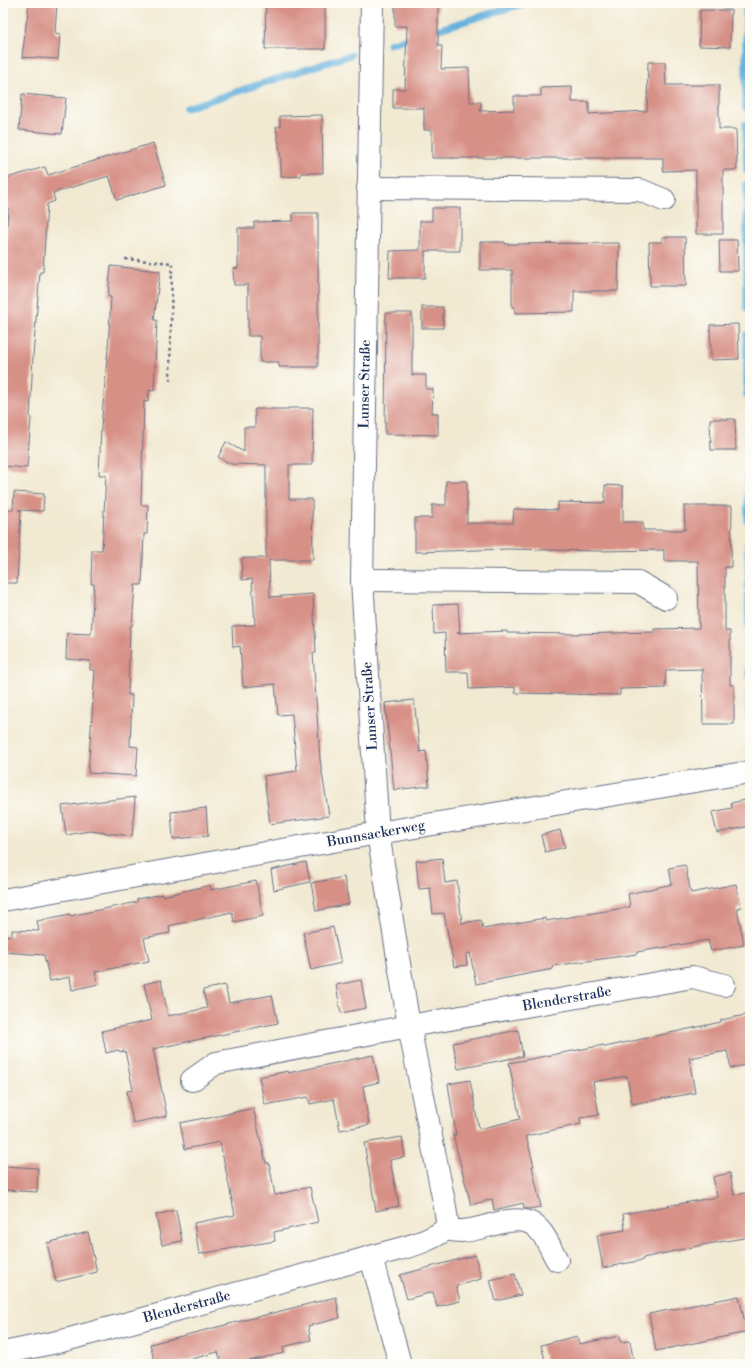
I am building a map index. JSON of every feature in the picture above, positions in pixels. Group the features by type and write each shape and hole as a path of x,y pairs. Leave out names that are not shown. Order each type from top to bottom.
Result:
{"street":[{"name":"Lunser Straße","path":"372,3 362,580 378,833"},
{"path":"368,188 640,190 664,200"},
{"path":"362,580 638,582 666,598"},
{"name":"Bunnsackerweg","path":"3,900 378,833 750,772"},
{"path":"378,833 409,1026 445,1207 447,1221 446,1229 461,1232 518,1220 529,1222 540,1231 547,1240 557,1260"},
{"name":"Blenderstraße","path":"192,1080 216,1063 409,1026 693,977 724,986"},
{"name":"Blenderstraße","path":"3,1353 70,1339 370,1257 421,1242 437,1236 446,1229"},
{"path":"370,1257 400,1364"}],"path":[{"path":"125,259 172,264 170,381"}],"building":[{"path":"29,3 57,3 55,33 60,34 58,59 22,57"},
{"path":"266,3 325,3 325,49 265,49"},
{"path":"395,3 438,5 438,46 442,46 441,69 469,68 470,102 481,102 480,111 514,110 514,96 541,96 541,88 572,87 572,102 589,102 589,114 647,111 648,62 665,62 666,85 719,85 719,129 736,129 737,170 723,170 723,234 696,234 696,170 663,171 663,158 432,158 432,130 424,130 424,108 393,108 393,89 405,89 407,26 395,26"},
{"path":"700,10 731,10 730,47 699,46"},
{"path":"22,94 66,98 62,134 19,130"},
{"path":"322,115 323,173 301,173 301,176 281,177 281,158 276,127 280,127 280,116"},
{"path":"153,143 166,185 117,200 109,176 53,193 55,201 47,204 43,272 40,272 33,356 31,418 27,468 3,466 3,300 8,208 3,190 3,179 45,167 48,175"},
{"path":"432,208 460,208 460,251 425,251 425,278 389,278 390,251 420,250 420,221 432,221"},
{"path":"293,213 318,213 318,367 279,367 279,362 260,362 260,336 248,336 248,285 234,285 233,269 238,268 238,228 254,228 254,222 293,221"},
{"path":"662,237 685,237 686,286 650,286 649,242 662,242"},
{"path":"719,240 737,240 738,271 720,271"},
{"path":"480,242 505,242 505,244 619,243 618,291 574,291 574,312 515,313 515,307 512,307 512,270 480,270"},
{"path":"111,266 160,271 154,320 157,320 154,391 149,390 148,402 144,401 141,505 148,505 147,534 144,534 142,585 135,585 132,626 130,626 128,695 132,695 130,746 138,747 136,776 88,773 95,670 90,670 90,661 66,659 67,633 91,634 94,584 91,584 92,550 102,550 106,475 99,475 101,427 111,297 108,297"},
{"path":"422,307 443,307 443,328 422,328"},
{"path":"386,313 412,313 412,375 426,375 426,389 433,389 432,413 438,413 438,435 385,434"},
{"path":"738,324 739,359 711,360 710,325"},
{"path":"313,408 312,465 289,465 289,499 312,499 313,560 269,560 270,597 313,594 316,653 313,653 320,760 329,816 270,824 264,776 297,771 292,714 278,715 275,684 243,687 240,646 233,647 232,626 255,625 252,579 242,580 242,558 266,558 266,465 231,464 218,457 226,442 244,452 244,427 255,427 255,409"},
{"path":"710,419 735,419 736,450 711,450"},
{"path":"446,481 467,481 467,523 513,523 514,509 558,510 558,502 605,503 605,485 623,486 623,522 643,522 643,530 685,530 684,506 732,506 731,567 725,567 725,631 730,631 730,685 734,685 734,724 703,724 702,669 666,670 665,688 620,689 620,695 515,693 515,687 469,689 468,672 446,672 445,633 434,634 433,605 458,604 460,633 507,631 507,633 574,634 654,632 654,629 699,628 698,561 664,561 664,550 598,551 508,549 415,552 415,518 432,518 432,505 446,505"},
{"path":"14,492 44,494 43,511 21,510 17,583 3,583 3,509 13,510"},
{"path":"414,700 420,752 426,751 429,786 394,790 385,703"},
{"path":"135,797 132,836 90,831 66,835 62,806"},
{"path":"750,799 750,826 717,833 712,812 732,808 731,803"},
{"path":"206,808 208,836 173,839 171,812"},
{"path":"560,830 565,847 545,852 541,835"},
{"path":"442,858 445,883 457,881 462,923 481,920 483,929 545,918 546,921 630,907 628,894 672,884 669,868 685,865 691,893 736,884 741,907 737,908 744,945 711,951 708,940 637,952 637,954 552,966 553,969 476,984 470,953 466,954 467,965 454,967 444,913 433,914 430,888 419,889 416,861"},
{"path":"306,862 310,882 274,890 271,870"},
{"path":"344,877 349,904 316,911 311,883"},
{"path":"256,881 263,916 234,922 232,912 169,926 170,933 144,938 149,961 95,972 98,984 72,990 70,977 50,981 44,955 3,952 3,935 12,936 12,930 39,931 37,921 70,914 70,916 137,902 137,899 163,894 163,896 210,885 211,890"},
{"path":"333,927 341,963 311,970 303,933"},
{"path":"161,980 168,1016 207,1008 203,990 225,985 229,1003 272,995 278,1023 153,1049 167,1116 133,1123 127,1091 133,1090 125,1051 120,1052 119,1050 106,1053 102,1031 152,1020 144,984"},
{"path":"361,980 366,1008 341,1013 336,985"},
{"path":"750,1014 750,1064 731,1068 727,1051 689,1058 695,1093 632,1104 627,1076 593,1082 599,1115 580,1118 581,1124 526,1136 534,1166 532,1166 541,1207 529,1209 524,1208 523,1203 494,1210 492,1199 471,1205 453,1135 456,1135 448,1084 470,1080 479,1129 520,1119 509,1063 604,1045 605,1047 721,1022 721,1020"},
{"path":"518,1030 523,1056 458,1069 453,1043"},
{"path":"373,1055 379,1082 363,1086 369,1125 340,1130 334,1099 310,1104 308,1097 265,1105 259,1077 288,1071 288,1073"},
{"path":"253,1108 266,1163 269,1163 275,1195 310,1187 318,1222 274,1232 275,1241 199,1254 194,1223 235,1215 220,1142 185,1149 180,1123"},
{"path":"402,1137 405,1157 390,1160 399,1206 376,1211 364,1143"},
{"path":"3,1166 38,1168 37,1192 3,1190"},
{"path":"730,1173 734,1195 750,1192 750,1237 702,1245 643,1258 643,1260 603,1268 597,1235 625,1230 623,1214 717,1197 713,1177"},
{"path":"176,1210 182,1241 162,1245 156,1215"},
{"path":"88,1232 97,1272 56,1282 47,1243"},
{"path":"475,1255 481,1279 456,1286 460,1301 437,1307 433,1292 407,1299 400,1275"},
{"path":"515,1274 521,1295 496,1301 490,1280"},
{"path":"739,1296 747,1332 656,1351 649,1314"},
{"path":"336,1297 340,1318 308,1326 311,1340 283,1347 284,1353 236,1364 222,1364 218,1352 173,1364 155,1364 150,1344"},
{"path":"577,1336 579,1344 620,1336 621,1342 630,1341 634,1364 546,1364 541,1345"}],"waterway":[{"path":"429,32 526,3"},
{"path":"746,9 746,108"},
{"path":"389,44 415,36"},
{"path":"186,108 351,55"},
{"path":"746,124 747,171"},
{"path":"747,184 747,308"},
{"path":"747,335 747,395"},
{"path":"748,425 748,521"},
{"path":"748,544 749,647"},
{"path":"749,665 749,676"},
{"path":"749,691 749,714"}]}
